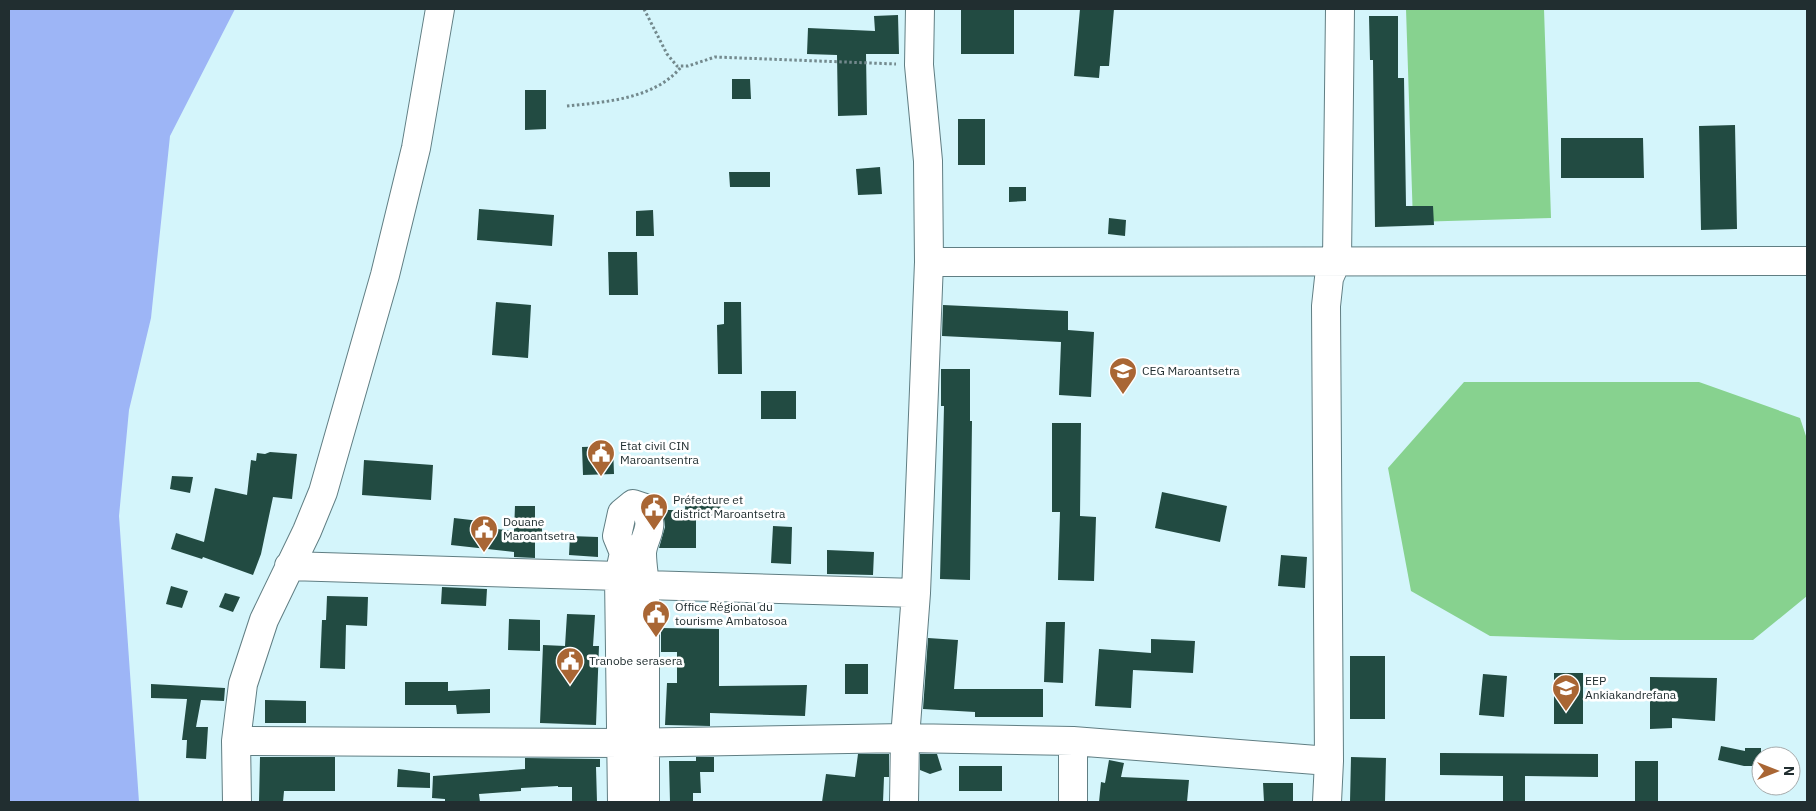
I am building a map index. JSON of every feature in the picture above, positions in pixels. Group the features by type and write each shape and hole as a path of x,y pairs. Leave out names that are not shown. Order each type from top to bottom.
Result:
{"street":[{"path":"237,802 236,741 242,684 248,663 323,492 385,275 416,148 440,9"},
{"path":"904,802 905,738 916,594 929,262 928,161 920,65 920,9"},
{"path":"1328,802 1326,306 1329,278 1337,260 1340,9"},
{"path":"929,262 1337,260 1807,261"},
{"path":"622,802 634,742 645,585 642,551 648,538 649,519 642,505 629,505 620,517 618,536 624,553 619,576 634,742 645,802"},
{"path":"289,566 619,576 645,585 916,594"},
{"path":"236,741 634,742 905,738 1073,741 1329,760"},
{"path":"1073,741 1073,802"}],"path":[{"path":"644,9 672,63 681,67"},
{"path":"567,106 628,98 671,77 681,67 715,57 920,65"}],"green space":[{"path":"1406,9 1544,9 1551,218 1413,222"},
{"path":"1464,382 1699,382 1800,418 1807,439 1807,596 1753,640 1620,640 1490,636 1411,591 1388,468"}],"water":[{"path":"9,9 235,9 170,136 151,318 129,410 119,516 139,802 9,802"}],"building":[{"path":"961,9 1014,9 1014,54 961,54"},
{"path":"1080,9 1114,9 1109,66 1100,66 1099,78 1074,76"},
{"path":"898,15 899,54 866,54 867,115 838,116 837,55 807,54 808,28 875,31 874,16"},
{"path":"1369,16 1398,16 1398,78 1404,78 1406,206 1433,206 1434,225 1375,227 1373,60 1370,60"},
{"path":"732,79 750,79 751,99 732,99"},
{"path":"525,90 546,90 546,129 525,130"},
{"path":"958,119 985,119 985,165 958,165"},
{"path":"1735,125 1737,229 1701,230 1699,126"},
{"path":"1561,138 1643,138 1644,178 1561,178"},
{"path":"880,167 882,194 858,195 856,169"},
{"path":"729,172 770,172 770,187 730,187"},
{"path":"1009,187 1026,187 1026,201 1009,202"},
{"path":"479,209 554,215 552,246 477,240"},
{"path":"653,210 654,236 636,236 636,211"},
{"path":"1109,218 1126,220 1125,236 1108,234"},
{"path":"608,252 637,252 638,295 609,295"},
{"path":"496,302 531,305 528,358 492,355"},
{"path":"724,302 741,302 742,374 718,374 717,325 724,324"},
{"path":"943,305 1068,311 1068,330 1094,332 1091,397 1059,395 1061,342 942,336"},
{"path":"941,369 970,369 970,421 972,421 970,580 940,579 944,406 941,406"},
{"path":"761,391 796,391 796,419 761,419"},
{"path":"1052,423 1081,423 1080,516 1096,517 1094,581 1058,580 1060,512 1052,512"},
{"path":"613,446 614,474 583,475 582,447"},
{"path":"270,452 297,454 292,499 273,497 261,554 253,575 203,557 202,559 171,549 176,533 204,542 215,488 247,495 251,460 256,461 257,453 265,454"},
{"path":"364,460 433,465 431,500 362,495"},
{"path":"172,476 193,477 190,493 170,489"},
{"path":"1162,492 1227,506 1220,542 1155,528"},
{"path":"686,497 721,498 720,516 696,515 696,548 659,548 665,527 663,510 685,510"},
{"path":"515,506 535,506 535,523 542,526 542,540 535,540 535,558 514,557 514,552 451,545 454,518 480,521 479,527 514,531"},
{"path":"773,526 792,527 791,564 771,563"},
{"path":"570,536 598,537 598,557 569,555"},
{"path":"827,550 874,552 873,575 827,574"},
{"path":"1281,555 1307,557 1305,588 1278,586"},
{"path":"171,586 188,591 182,608 166,604"},
{"path":"442,587 487,589 486,606 441,604"},
{"path":"225,593 240,597 233,612 219,607"},
{"path":"327,596 368,597 367,626 346,625 345,669 320,668 322,620 326,620"},
{"name":"Tranobe serasera","path":"567,614 595,615 593,646 599,646 596,725 540,723 543,645 565,646"},
{"path":"509,619 540,620 540,651 508,650"},
{"path":"1046,622 1065,622 1063,683 1044,682"},
{"path":"661,628 719,629 719,686 807,685 805,716 710,713 710,726 665,725 667,683 677,683 677,652 661,652"},
{"path":"928,638 958,640 954,689 1043,689 1043,717 975,717 975,712 923,709"},
{"path":"1151,639 1195,641 1193,673 1133,670 1131,708 1095,706 1099,649 1151,653"},
{"path":"1350,656 1385,656 1385,719 1350,719"},
{"path":"845,664 868,664 868,694 845,694"},
{"path":"1554,673 1583,673 1583,724 1554,724"},
{"path":"1483,674 1507,676 1504,717 1479,715"},
{"path":"1650,677 1717,678 1715,721 1672,718 1672,728 1650,729"},
{"path":"405,682 448,682 448,691 490,689 490,713 457,714 456,705 405,705"},
{"path":"151,684 225,688 224,701 201,700 196,727 208,727 206,759 186,758 187,740 182,740 187,699 151,698"},
{"path":"265,700 306,701 306,723 265,723"},
{"path":"1721,746 1745,751 1745,748 1751,748 1751,766 1718,760"},
{"path":"1440,753 1598,754 1598,777 1525,776 1525,802 1503,802 1503,776 1440,775"},
{"path":"858,754 889,754 889,777 884,777 883,802 822,802 826,774 855,777"},
{"path":"920,754 937,754 942,770 930,774 920,770"},
{"path":"260,757 335,757 335,791 284,791 283,802 259,802"},
{"path":"696,757 714,757 714,772 700,772 701,793 693,793 693,802 670,802 669,761 696,761"},
{"path":"1351,757 1386,758 1385,802 1350,802"},
{"path":"525,758 600,759 600,767 596,767 597,802 572,802 572,787 558,786 521,788 521,791 479,794 480,802 445,802 445,799 432,798 433,776 525,769"},
{"path":"1109,760 1124,763 1121,777 1189,780 1187,802 1099,802 1101,782 1105,783"},
{"path":"1635,761 1658,761 1658,802 1635,802"},
{"path":"959,766 1002,766 1002,791 959,791"},
{"path":"398,769 430,773 430,788 397,787"},
{"path":"1263,783 1293,783 1293,802 1264,802"}],"place":[{"name":"CEG Maroantsetra","path":"1123,395"},
{"name":"Etat civil CIN Maroantsentra","path":"601,477"},
{"name":"Préfecture et district Maroantsetra","path":"654,531"},
{"name":"Douane Maroantsetra","path":"484,553"},
{"name":"Office Régional du tourisme Ambatosoa","path":"656,638"},
{"name":"Tranobe serasera","path":"570,685"},
{"name":"EEP Ankiakandrefana","path":"1566,712"}]}
